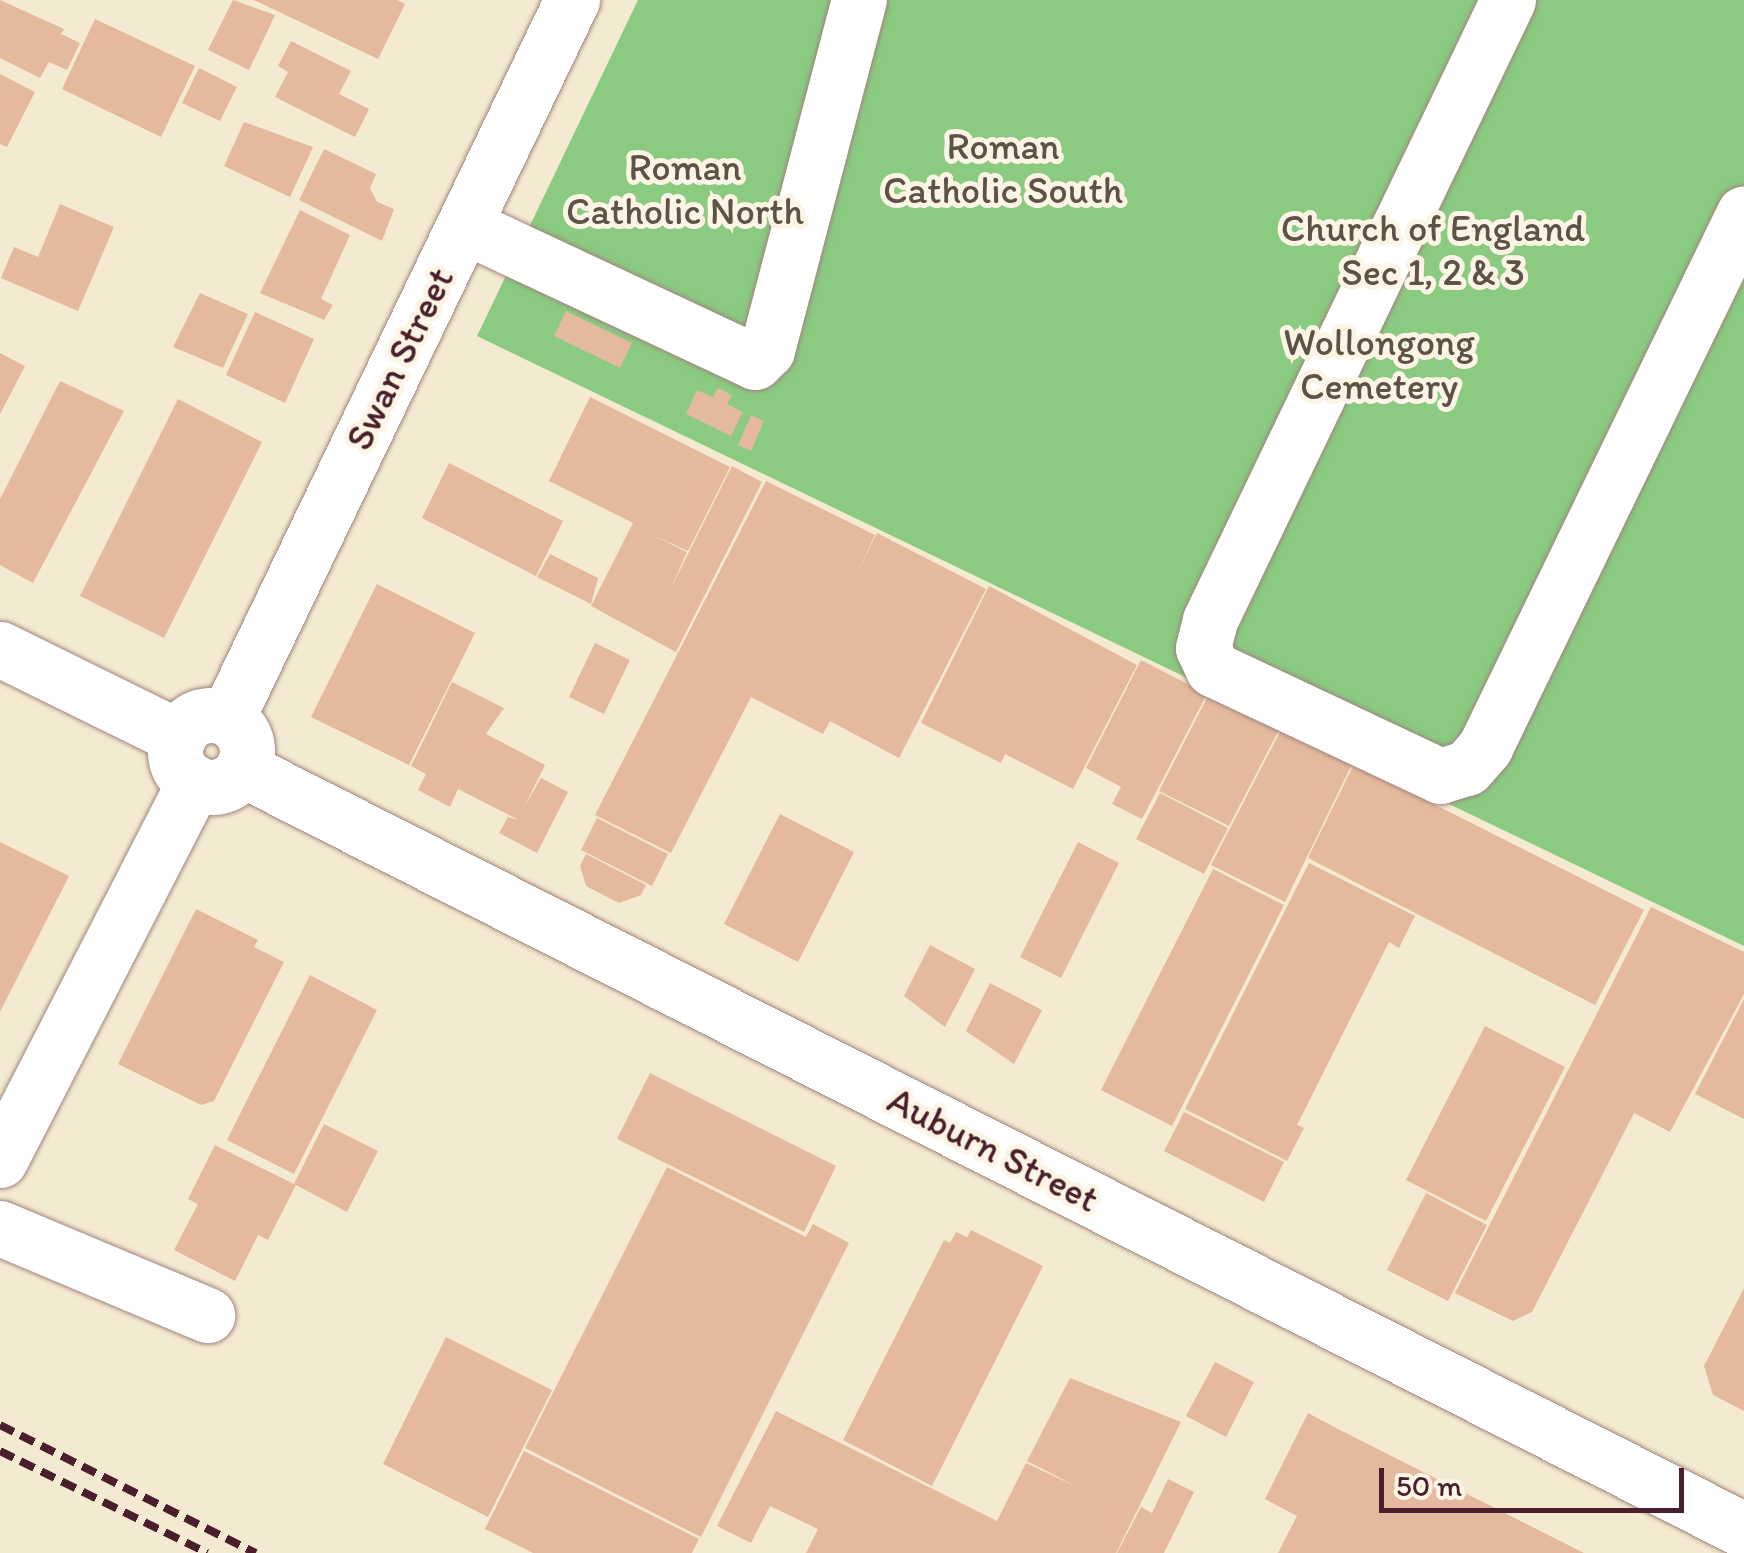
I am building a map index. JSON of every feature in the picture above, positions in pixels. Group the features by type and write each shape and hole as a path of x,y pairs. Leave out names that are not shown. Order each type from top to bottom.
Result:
{"street":[{"name":"Swan Street","path":"0,1160 211,751 572,0"},
{"path":"465,226 755,362 767,350 859,0"},
{"path":"1508,0 1210,620 1203,648 1213,669 1440,776 1467,768 1485,748 1741,225"},
{"name":"Auburn Street","path":"0,649 211,751 1744,1530"},
{"path":"0,1228 207,1314"}],"green space":[{"name":"Wollongong Cemetery","path":"638,0 1744,0 1744,946 477,336"}],"building":[{"path":"0,0 64,29 61,34 80,43 67,70 49,62 40,78 0,58"},
{"path":"233,0 275,15 249,70 208,50"},
{"path":"254,0 397,0 405,4 378,59"},
{"path":"95,19 195,66 161,137 62,89"},
{"path":"291,41 351,71 339,94 369,109 355,137 275,97 288,72 278,66"},
{"path":"199,68 237,87 220,121 182,103"},
{"path":"0,74 35,92 7,147 0,144"},
{"path":"244,122 313,147 290,197 224,166"},
{"path":"324,149 376,174 370,188 377,202 394,209 382,241 299,200"},
{"path":"60,204 114,227 78,311 1,278 14,247 38,257"},
{"path":"300,210 350,235 321,299 333,305 324,320 260,293"},
{"path":"200,293 248,314 223,368 173,347"},
{"path":"566,311 632,343 620,368 554,336"},
{"path":"255,312 314,339 285,403 226,375"},
{"path":"0,353 25,366 0,414"},
{"path":"60,381 124,411 33,583 0,565 0,499"},
{"path":"718,388 732,395 727,404 743,412 731,436 686,414 697,390 713,397"},
{"path":"590,397 730,467 688,551 650,534 687,552 670,590 732,466 762,482 676,652 591,606 633,523 549,481"},
{"path":"178,399 262,442 164,638 80,596"},
{"path":"751,415 764,421 751,451 738,445"},
{"path":"449,463 563,521 536,576 422,518"},
{"path":"766,481 875,535 857,573 877,533 986,589 899,758 830,721 823,734 751,697 671,853 595,815"},
{"path":"550,554 598,578 591,604 537,577"},
{"path":"377,584 475,633 409,765 311,717"},
{"path":"989,586 1137,665 1073,789 1005,754 1001,763 921,723"},
{"path":"595,643 630,660 604,714 569,697"},
{"path":"1141,660 1207,694 1142,819 1112,804 1121,787 1086,768"},
{"path":"452,682 504,708 486,734 545,765 524,807 541,778 568,792 537,853 499,833 508,817 519,820 458,789 450,807 418,790 426,774 411,766"},
{"path":"1210,692 1280,728 1229,826 1159,791"},
{"path":"1283,726 1353,762 1285,902 1211,865"},
{"path":"1354,764 1644,910 1595,1005 1308,858"},
{"path":"1160,793 1228,828 1204,874 1136,839"},
{"path":"780,814 854,852 798,962 724,924"},
{"path":"597,818 668,854 652,886 581,850"},
{"path":"0,842 69,876 0,1012"},
{"path":"1078,842 1119,863 1061,978 1020,957"},
{"path":"586,854 646,885 641,895 619,903 586,886 580,866"},
{"path":"1309,863 1415,916 1399,948 1389,942 1297,1125 1304,1128 1287,1161 1185,1109"},
{"path":"1213,869 1284,905 1172,1126 1101,1090"},
{"path":"1651,907 1744,952 1744,994 1670,1132 1634,1113 1532,1312 1513,1321 1455,1293"},
{"path":"196,909 258,940 254,947 284,962 214,1101 201,1105 118,1064"},
{"path":"930,945 975,969 945,1027 904,996"},
{"path":"310,975 377,1010 294,1174 227,1140"},
{"path":"990,983 1042,1010 1014,1064 966,1031"},
{"path":"1744,999 1744,1119 1695,1094"},
{"path":"1485,1026 1565,1067 1486,1221 1406,1180"},
{"path":"650,1073 836,1166 804,1232 617,1139"},
{"path":"1184,1112 1284,1162 1264,1202 1164,1151"},
{"path":"324,1124 378,1151 347,1212 294,1184"},
{"path":"215,1145 296,1185 268,1240 258,1235 235,1281 174,1250 198,1204 188,1199"},
{"path":"667,1167 806,1237 813,1224 849,1243 701,1537 525,1448"},
{"path":"1426,1193 1487,1225 1448,1301 1387,1270"},
{"path":"971,1230 1043,1266 932,1486 843,1440 944,1240 950,1243 956,1232 967,1237"},
{"path":"1744,1288 1744,1411 1713,1395 1704,1366"},
{"path":"446,1337 552,1390 488,1517 383,1464"},
{"path":"1215,1362 1254,1382 1226,1437 1186,1416"},
{"path":"1070,1378 1181,1422 1116,1553 806,1553 818,1529 770,1506 751,1543 717,1526 776,1411 997,1521 1026,1463 1079,1488 1027,1461"},
{"path":"1308,1413 1584,1553 1278,1553 1297,1516 1265,1499"},
{"path":"524,1451 699,1539 692,1553 533,1553 485,1529"},
{"path":"1168,1479 1194,1492 1164,1553 1117,1553 1141,1507 1152,1513"}],"railway":[{"path":"0,1425 256,1553"},
{"path":"0,1451 207,1553"}],"park label":[{"name":"Roman Catholic South","path":"1003,168"},
{"name":"Roman Catholic North","path":"685,190"},
{"name":"Church of England Sec 1, 2 & 3","path":"1433,251"}]}
